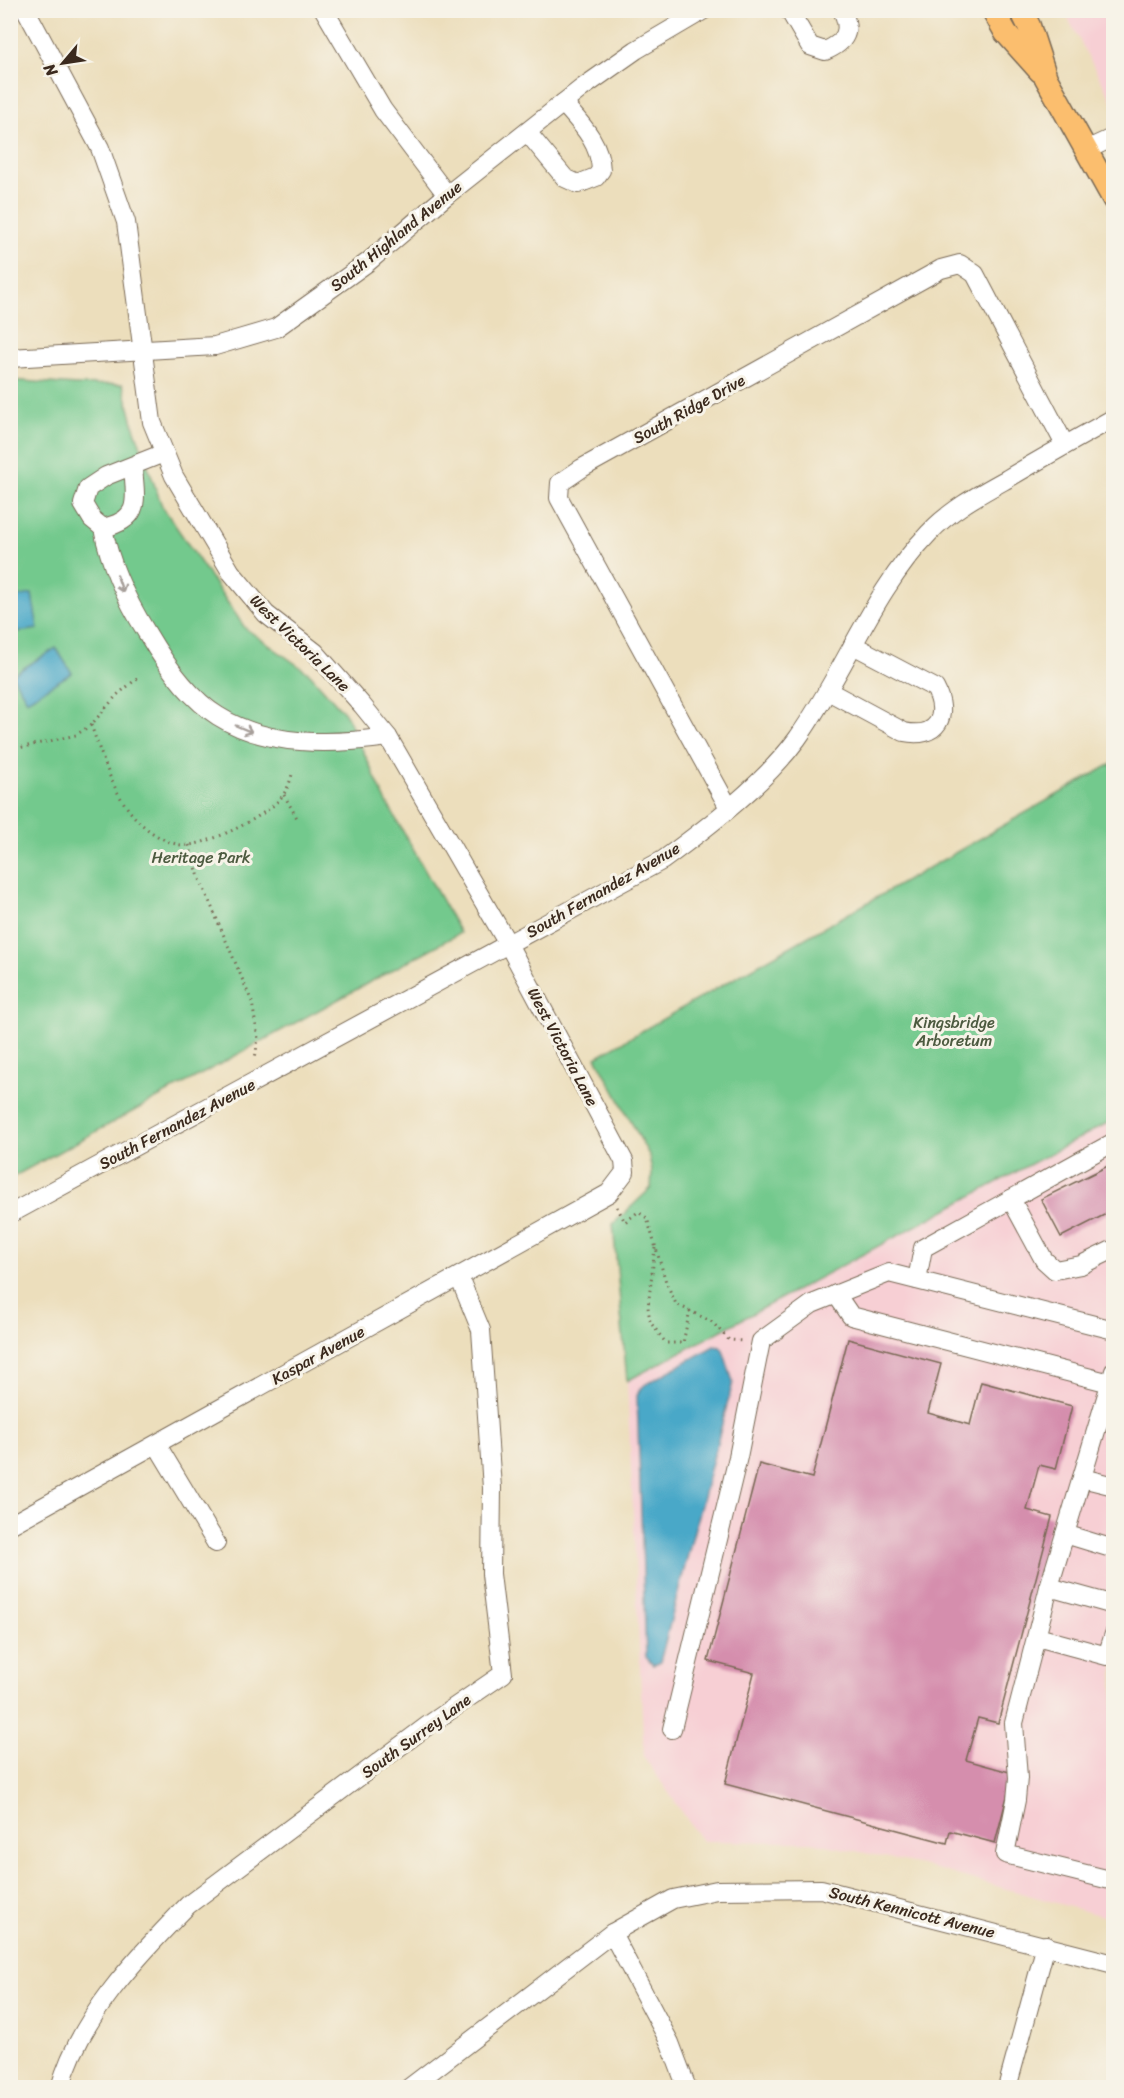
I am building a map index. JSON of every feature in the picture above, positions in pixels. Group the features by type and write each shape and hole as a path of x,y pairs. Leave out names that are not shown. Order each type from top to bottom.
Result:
{"main road":[{"path":"993,10 1006,33 1046,78"},
{"path":"1021,10 1029,26 1046,78 1113,200"}],"street":[{"name":"West Victoria Lane","path":"26,10 100,148 126,222 152,422 174,476 231,572 266,614 315,652 388,737 508,944 624,1161 625,1172 621,1179"},
{"path":"324,10 383,110 447,195"},
{"name":"South Highland Avenue","path":"10,358 215,346 276,328 368,262 447,195 563,103 636,50 704,10"},
{"path":"789,10 810,46 825,51 835,47 846,35 848,24 842,10"},
{"path":"526,132 565,178 578,184 596,177 601,170 601,158 592,138 563,103"},
{"path":"1086,150 1113,137"},
{"name":"South Ridge Drive","path":"729,808 559,498 560,483 582,468 941,269 960,264 975,274 1065,445"},
{"name":"South Fernandez Avenue","path":"10,1214 663,860 699,834 729,808 765,775 796,740 828,691 895,572 930,531 969,501 1113,418"},
{"path":"164,453 106,476 88,488 84,504 92,519 103,528 126,599 159,654 183,685 217,716 249,732 289,740 324,742 388,737"},
{"path":"103,528 117,525 130,516 136,506 133,466"},
{"path":"828,691 904,732 914,734 928,731 938,722 942,712 942,700 935,688 853,645"},
{"path":"917,1280 923,1248 1113,1142"},
{"name":"Kaspar Avenue","path":"10,1525 609,1194 621,1179"},
{"path":"1011,1199 1044,1260 1055,1270 1081,1266 1113,1249"},
{"path":"672,1729 738,1457 761,1341 812,1304 890,1273 1113,1330"},
{"name":"South Surrey Lane","path":"60,2088 64,2071 93,2015 157,1937 188,1905 427,1726 503,1674 491,1574 492,1488 481,1330 459,1277"},
{"path":"836,1294 851,1316 1112,1379 1105,1428 1082,1478 1049,1587 1014,1723 1017,1789 1005,1854 1113,1881"},
{"path":"157,1445 216,1543"},
{"path":"1082,1478 1113,1486"},
{"path":"1065,1534 1113,1549"},
{"path":"1049,1587 1113,1605"},
{"path":"1037,1637 1110,1657 1113,1634"},
{"name":"South Kennicott Avenue","path":"409,2088 612,1933 673,1899 717,1890 821,1889 1113,1964"},
{"path":"612,1933 670,2043 687,2088"},
{"path":"1007,2088 1046,1945"}],"path":[{"path":"10,750 76,735 92,725 117,695 140,676"},
{"path":"92,725 103,758 127,809 155,835 171,843 189,845 236,828 260,815 284,795 293,771"},
{"path":"284,795 297,818"},
{"path":"189,845 199,877 252,1002 258,1038 254,1064"},
{"path":"609,1194 625,1222 638,1212 647,1218 666,1282 676,1304 712,1322 729,1340 761,1341"},
{"path":"655,1246 648,1307 650,1322 666,1343 683,1343 690,1310"}],"shaded area":[{"path":"1064,11 1113,11 1113,103"},
{"path":"1113,1120 1113,1919 918,1864 812,1842 702,1841 644,1757 627,1381"}],"green space":[{"name":"Heritage Park","path":"10,380 76,385 123,384 134,427 162,506 245,628 310,674 347,716 386,801 460,933 11,1178"},
{"name":"Kingsbridge Arboretum","path":"1113,763 1113,1120 627,1381 613,1224 651,1188 652,1172 649,1155 596,1057"}],"water":[{"path":"32,594 38,629 11,633 11,598"},
{"path":"56,648 72,673 27,700 12,675"},
{"path":"714,1346 721,1347 723,1350 733,1382 660,1662 653,1665 646,1657 637,1396 646,1384"}],"building":[{"path":"1114,1163 1114,1210 1061,1237 1041,1199"},
{"path":"848,1339 941,1364 928,1413 970,1425 981,1382 1072,1406 1056,1469 1039,1465 1027,1510 1052,1517 998,1723 978,1718 966,1760 1013,1773 995,1843 950,1831 947,1843 725,1784 754,1673 708,1661 759,1464 812,1478"}]}
